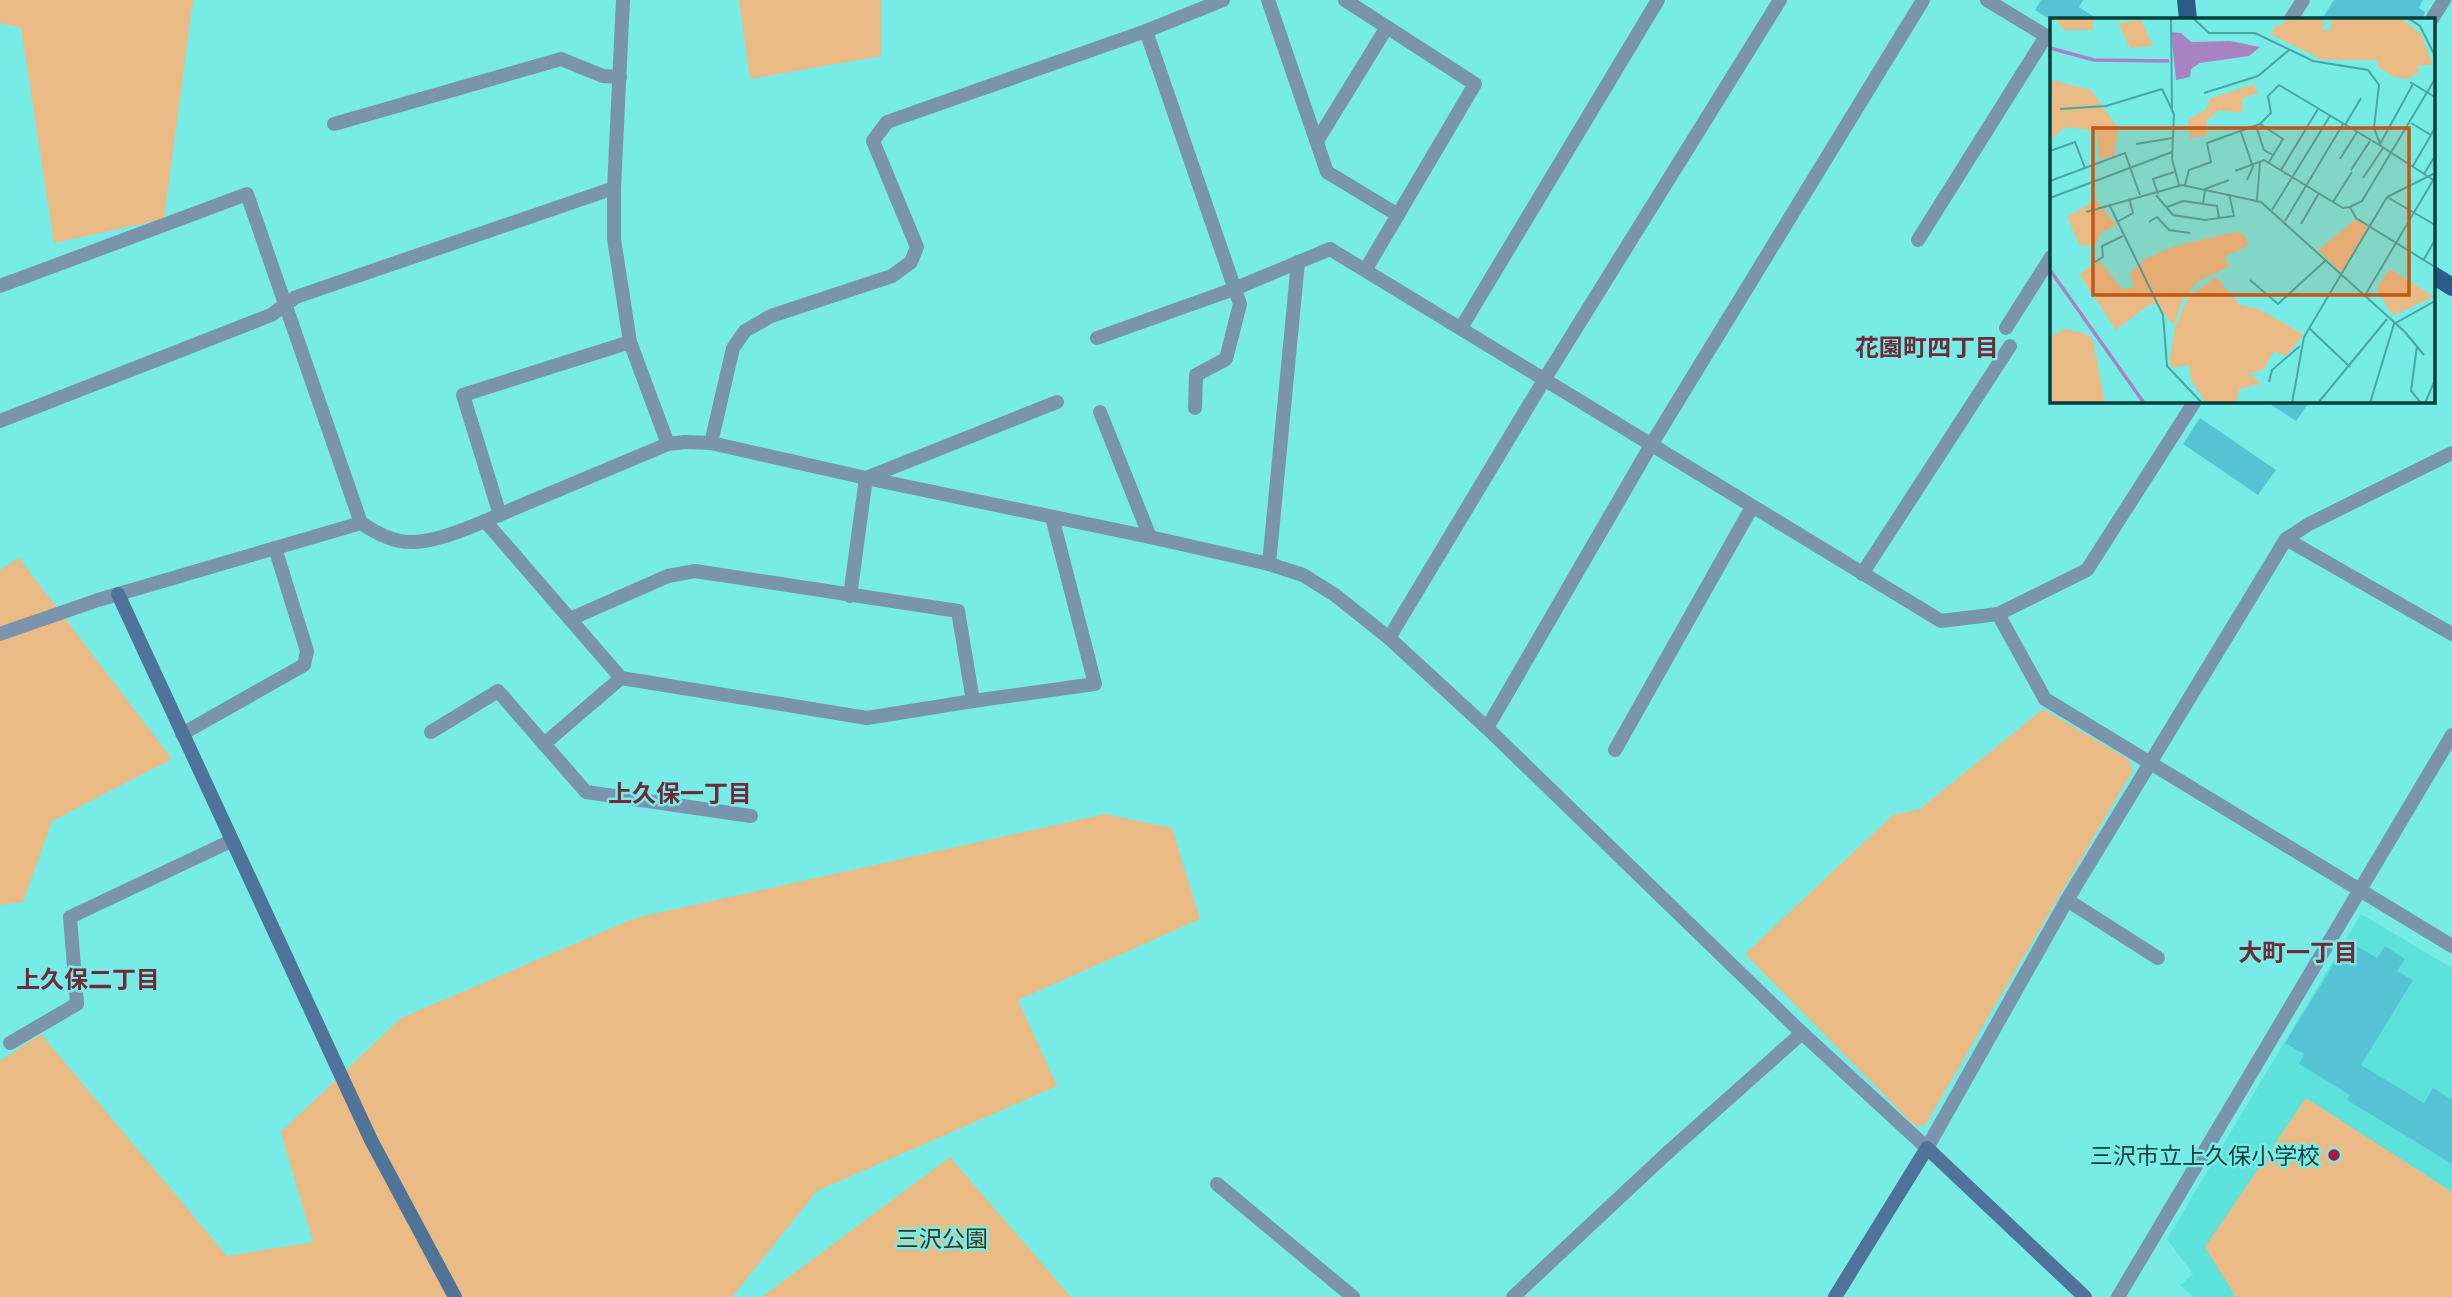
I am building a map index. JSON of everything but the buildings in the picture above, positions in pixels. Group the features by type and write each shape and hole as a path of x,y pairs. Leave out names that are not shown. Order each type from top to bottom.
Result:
{"main road":[{"path":"2186,0 2188,18"},
{"path":"2434,276 2452,287"}],"street":[{"path":"623,0 614,239 630,342 668,444"},
{"path":"711,443 733,348 745,331 771,316 892,276 911,262 917,247 873,141 887,121 1146,31 1223,0"},
{"path":"1268,0 1327,172 1398,215"},
{"path":"1345,0 1475,84 1366,269"},
{"path":"1461,328 1658,0"},
{"path":"1389,638 1544,380 1780,0"},
{"path":"1487,728 1651,445 1923,0"},
{"path":"1918,240 2049,38 1987,0"},
{"path":"2292,18 2303,0"},
{"path":"2433,18 2444,0"},
{"path":"1317,141 1387,27"},
{"path":"1146,31 1240,304 1226,359 1196,375 1195,408"},
{"path":"334,124 561,59 603,76 620,77"},
{"path":"0,421 271,315 296,297 614,188"},
{"path":"0,286 247,194 360,523 380,536 398,542 418,542 485,521 668,444 685,442 711,443 1150,537 1303,575 1335,595 1389,638 1487,728 1802,1033 2085,1297"},
{"path":"1097,338 1234,289 1330,249 1941,621 1998,614 2087,570 2194,402"},
{"path":"2006,328 2050,259"},
{"path":"1269,565 1298,262"},
{"path":"500,515 463,395 630,342"},
{"path":"1862,574 2010,346"},
{"path":"866,478 1057,402"},
{"path":"1100,412 1150,537"},
{"path":"1835,1297 1927,1148 2067,900 2150,760 2286,538 2452,453"},
{"path":"850,596 866,478"},
{"path":"1615,750 1752,507"},
{"path":"485,521 621,678 867,719 1095,684 1052,517"},
{"path":"0,634 118,594 360,523"},
{"path":"2286,538 2452,634"},
{"path":"182,734 304,665 307,651 275,548"},
{"path":"570,619 668,576 695,572 958,611 973,701"},
{"path":"118,594 371,1140 455,1297"},
{"path":"1998,614 2045,699 2150,760 2452,946"},
{"path":"544,744 621,678"},
{"path":"431,732 498,691 586,792 751,816"},
{"path":"2118,1297 2452,735"},
{"path":"10,1043 77,1004 70,917 231,841"},
{"path":"2067,900 2158,958"},
{"path":"1513,1297 1802,1033"},
{"path":"1217,1184 1353,1297"}],"shaded area":[{"name":"三沢市立上久保小学校","path":"2361,914 2452,968 2452,1297 2194,1297 2180,1285 2193,1274 2167,1239"}],"green space":[{"path":"0,0 193,0 164,219 54,243 21,28 0,23"},
{"path":"739,0 881,0 881,56 750,79"},
{"path":"19,558 172,759 52,821 23,902 0,905 0,570"},
{"path":"2043,709 2128,759 2133,770 1925,1125 1915,1126 1745,954 1893,815 1920,809"},
{"path":"1105,814 1172,828 1200,919 1018,1000 1057,1086 817,1191 732,1297 0,1297 0,1061 41,1034 227,1256 313,1242 281,1132 401,1018 635,918"},
{"path":"2306,1098 2452,1192 2452,1297 2236,1297 2205,1247"},
{"name":"三沢公園","path":"950,1157 1071,1297 762,1297"}],"place":[{"name":"三沢市立上久保小学校","path":"2334,1155"}],"district":[{"name":"花園町四丁目","path":"1927,346"},
{"name":"上久保一丁目","path":"680,792"},
{"name":"大町一丁目","path":"2298,951"},
{"name":"上久保二丁目","path":"88,978"}]}
